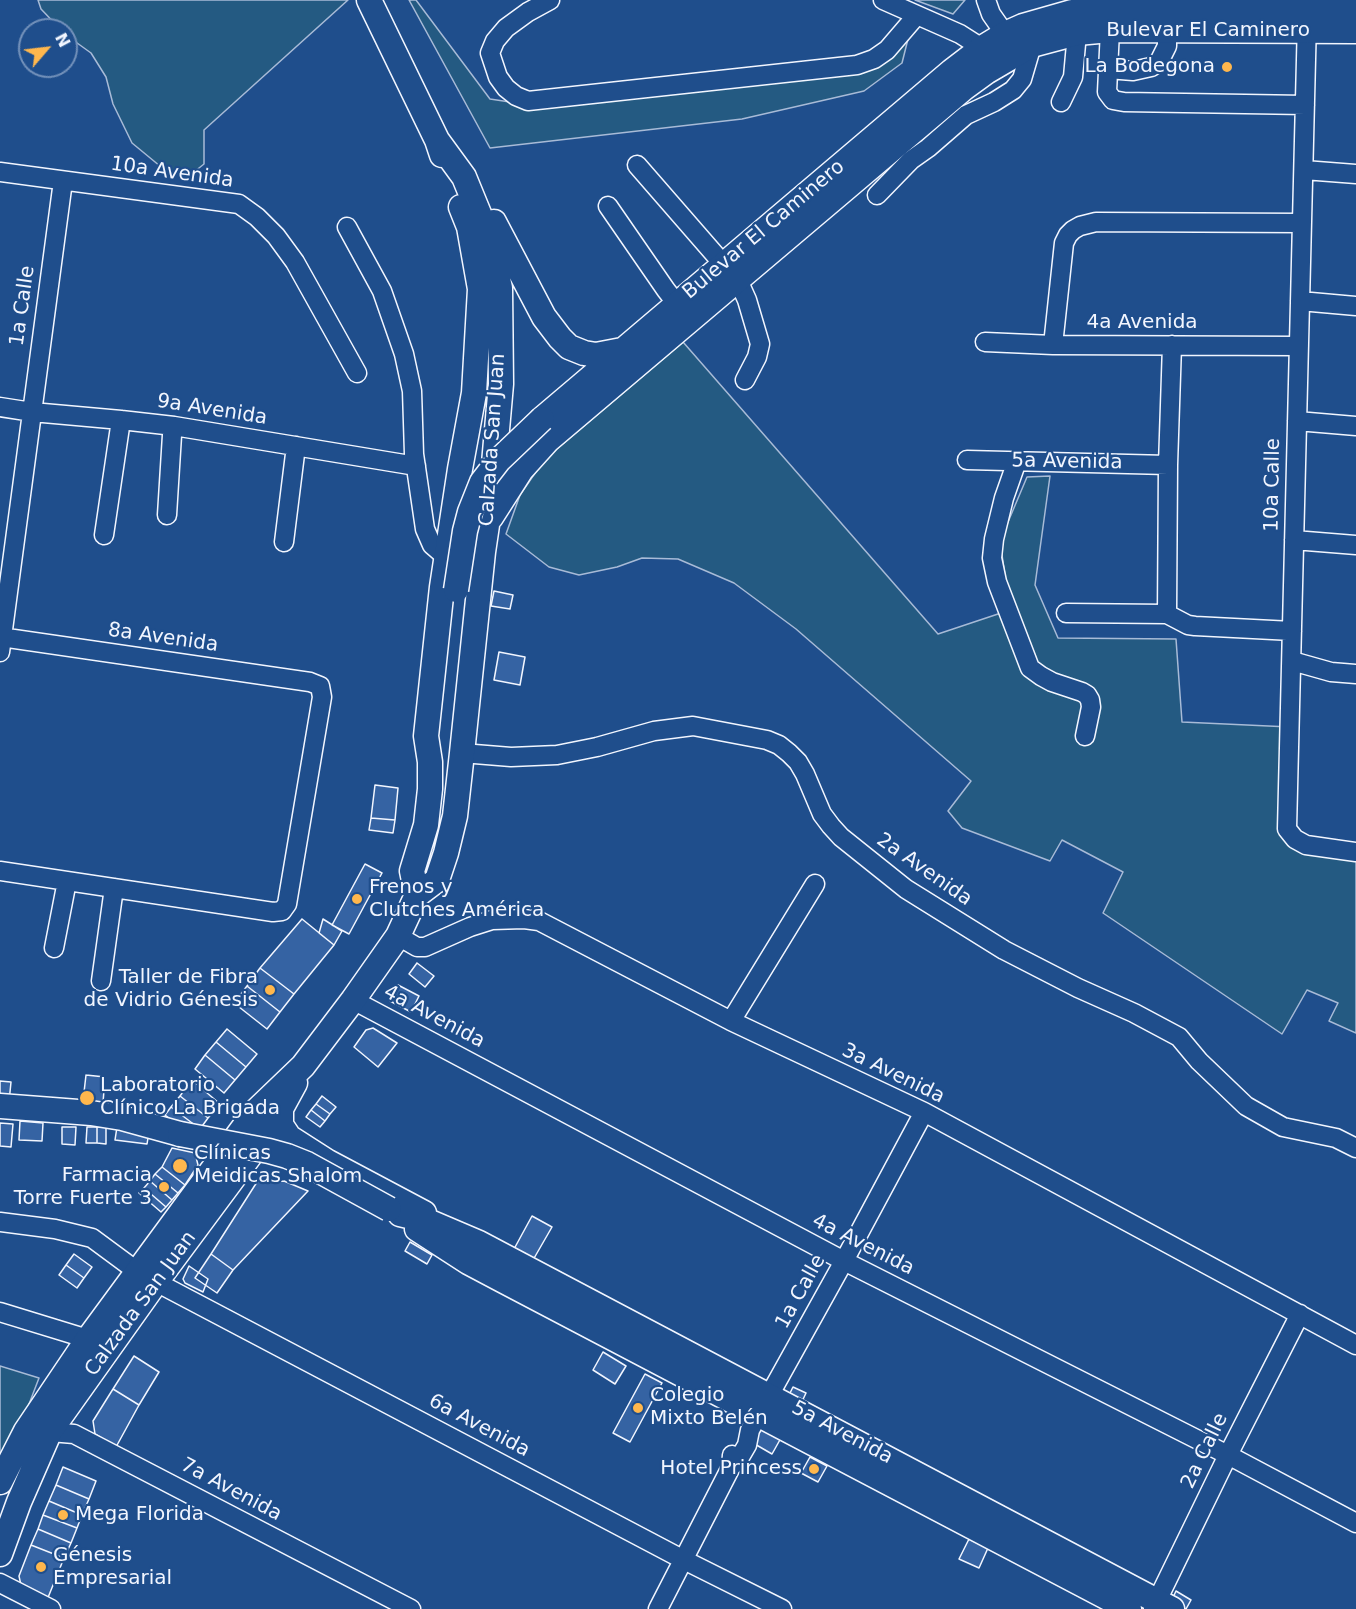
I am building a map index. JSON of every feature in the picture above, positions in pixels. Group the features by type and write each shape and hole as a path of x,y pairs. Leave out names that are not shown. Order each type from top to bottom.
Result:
{"main road":[{"path":"369,0 437,140 461,159 544,317 569,347 596,355 622,350"},
{"name":"Bulevar El Caminero","path":"488,521 521,470 548,440 731,273 964,88 991,56 1005,34 1023,26 1072,15 1112,10 1171,13 1356,12"},
{"name":"Bulevar El Caminero","path":"1072,15 1110,30 1171,13"},
{"name":"Bulevar El Caminero","path":"1304,14 1356,31"},
{"name":"Bulevar El Caminero","path":"991,56 1032,45 1072,15"},
{"name":"Calzada San Juan","path":"0,1554 19,1502 50,1431 147,1277 255,1113 303,1066 353,1000 398,936 417,895 436,880 446,853 454,816 462,753 488,521 501,384 500,288 489,238 464,177 437,140"},
{"name":"Calzada San Juan","path":"417,895 412,871 426,825 430,789 430,762 426,736 447,550 474,393 480,289 469,227 450,183 437,140"},
{"name":"Bulevar El Caminero","path":"430,762 441,739 456,590 465,531 482,482 499,460 542,419 622,350 677,304 731,273"},
{"path":"447,550 482,559"},
{"name":"Calzada San Juan","path":"0,1482 26,1431 88,1339 147,1277 246,1162 271,1127 303,1066"},
{"name":"5a Avenida","path":"0,1106 91,1113 122,1118 180,1134 297,1160 395,1212 419,1231 474,1252"},
{"name":"5a Avenida","path":"281,1109 281,1125 289,1137 474,1252 759,1413 1129,1609"},
{"name":"5a Avenida","path":"246,1162 271,1159 288,1163 474,1252"},
{"name":"5a Avenida","path":"759,1413 1161,1607"}],"street":[{"path":"550,0 506,28 495,41 490,53 498,78 516,96 528,101 857,65 874,59 887,50 917,15"},
{"path":"883,0 960,34 991,56"},
{"path":"986,0 991,14 1005,34"},
{"path":"1108,69 1133,71 1151,67 1159,62 1167,46 1171,13"},
{"path":"1110,30 1107,92 1113,100 1286,105 1305,110 1304,14"},
{"path":"1061,102 1073,77 1072,15"},
{"path":"877,195 911,160 966,115 1013,90 1022,78 1032,45"},
{"name":"10a Calle","path":"1305,110 1287,829 1295,839 1306,845 1356,852"},
{"path":"637,165 731,273 747,300 760,344 757,357 745,380"},
{"path":"1304,170 1356,174"},
{"name":"10a Avenida","path":"0,172 238,204 257,217 276,236 295,262 357,373"},
{"name":"1a Calle","path":"1,642 63,181"},
{"path":"608,206 677,304"},
{"path":"1053,345 1064,243 1073,230 1080,226 1096,222 1302,223"},
{"path":"347,227 382,291 404,354 412,391 414,454 427,536 432,545 447,550"},
{"path":"1300,302 1356,306"},
{"name":"4a Avenida","path":"985,342 1053,345 1299,346"},
{"path":"1167,614 1172,345"},
{"name":"9a Avenida","path":"0,407 174,426 416,466"},
{"path":"104,536 121,420"},
{"path":"1297,421 1356,426"},
{"path":"167,515 174,426"},
{"path":"284,542 296,446"},
{"name":"5a Avenida","path":"967,460 1168,465"},
{"path":"1017,461 1004,498 994,538 992,558 998,582 1030,668 1052,682 1082,692 1090,700 1091,707 1085,736"},
{"path":"1294,540 1356,545"},
{"path":"1066,613 1167,614 1188,625 1195,626 1292,631"},
{"name":"8a Avenida","path":"1,642 310,682 320,686 322,696 287,904 282,911 273,912 114,888"},
{"path":"1293,661 1331,672 1356,674"},
{"name":"2a Avenida","path":"462,753 511,757 558,755 654,731 693,726 767,740 789,753 798,762 822,814 841,837 906,889 1004,950 1078,988 1134,1012 1179,1037 1199,1061 1246,1106 1283,1127 1336,1138 1356,1148"},
{"path":"0,871 114,888 101,981"},
{"path":"54,948 67,881"},
{"path":"731,1021 815,884"},
{"name":"3a Avenida","path":"398,936 417,946 426,947 470,927 492,920 508,918 539,921 731,1021 924,1112 1356,1345"},
{"name":"4a Avenida","path":"353,1000 844,1261 1228,1455 1356,1523"},
{"name":"1a Calle","path":"658,1609 731,1467 733,1453 739,1440 759,1413 924,1112"},
{"name":"6a Avenida","path":"0,1222 55,1229 92,1238 147,1277 684,1560 782,1609"},
{"path":"0,1312 88,1339"},
{"name":"2a Calle","path":"1161,1607 1228,1455 1300,1314"},
{"name":"7a Avenida","path":"26,1431 74,1434 411,1609"},
{"path":"0,1583 51,1609"}],"shaded area":[{"path":"38,0 348,0 204,130 204,164 189,176 166,171 132,143 113,104 106,77 91,53 78,44 78,18 50,18 41,9"},
{"path":"409,0 416,0 490,99 523,104 871,56 909,35 902,63 864,91 742,119 490,148"},
{"path":"915,0 965,0 953,14"},
{"path":"683,342 938,634 1010,610 1000,541 1027,477 1050,476 1035,585 1058,638 1176,639 1182,722 1290,727 1291,843 1356,856 1356,1033 1329,1021 1338,1003 1307,990 1282,1034 1103,913 1123,872 1062,840 1050,861 962,828 948,811 971,781 796,629 734,583 678,559 642,558 617,567 579,575 549,567 506,534 520,495 544,460"},
{"path":"0,1366 39,1378 0,1480"}],"building":[{"path":"494,591 513,595 510,609 491,606"},
{"path":"499,652 525,657 520,685 494,680"},
{"path":"375,785 398,788 395,820 371,818"},
{"path":"371,818 395,820 393,833 369,830"},
{"name":"Frenos y Clutches América","path":"365,864 382,873 349,934 332,925"},
{"path":"302,919 334,945 294,994 260,968"},
{"path":"323,919 342,931 334,945 319,933"},
{"path":"417,963 434,976 425,987 409,974"},
{"name":"Taller de Fibra de Vidrio Génesis","path":"260,968 294,994 280,1012 247,986"},
{"path":"398,985 419,996 411,1012 390,1001"},
{"path":"247,986 280,1012 267,1029 234,1003"},
{"path":"373,1028 397,1043 378,1067 354,1047 366,1030"},
{"path":"227,1029 257,1054 246,1067 216,1042"},
{"path":"216,1042 246,1067 235,1080 205,1055"},
{"path":"205,1055 235,1080 224,1093 195,1069"},
{"path":"86,1075 105,1077 103,1103 83,1101"},
{"path":"192,1080 220,1104 208,1118 180,1096"},
{"path":"0,1081 11,1082 9,1102 0,1101"},
{"path":"180,1096 208,1118 200,1129 171,1107"},
{"path":"322,1096 336,1107 330,1114 316,1104"},
{"path":"316,1104 330,1114 325,1121 311,1110"},
{"path":"171,1107 200,1129 193,1137 165,1115"},
{"path":"311,1110 325,1121 320,1127 306,1117"},
{"path":"20,1121 43,1123 42,1141 19,1140"},
{"path":"0,1123 13,1124 11,1147 0,1146"},
{"path":"62,1127 76,1127 75,1145 62,1144"},
{"path":"87,1127 97,1127 97,1143 86,1143"},
{"path":"97,1127 106,1127 106,1144 97,1143"},
{"path":"117,1127 149,1132 147,1144 115,1140"},
{"name":"Clínicas Meidicas Shalom","path":"172,1148 195,1153 198,1165 185,1185 162,1167"},
{"path":"162,1167 185,1185 178,1193 155,1174"},
{"name":"Farmacia Torre Fuerte 3","path":"155,1174 178,1193 172,1200 150,1181"},
{"path":"150,1181 172,1200 166,1207 144,1188"},
{"path":"284,1181 308,1191 233,1270 211,1254 257,1182"},
{"path":"144,1188 166,1207 161,1212 139,1193"},
{"path":"532,1216 552,1227 533,1260 514,1249"},
{"path":"410,1242 432,1255 427,1264 405,1251"},
{"path":"74,1254 92,1267 84,1278 66,1265"},
{"path":"211,1254 233,1270 217,1293 195,1278"},
{"path":"66,1265 84,1278 77,1288 59,1275"},
{"path":"189,1266 208,1279 203,1292 185,1283 183,1279"},
{"path":"603,1352 626,1366 615,1384 593,1370"},
{"path":"134,1356 159,1372 139,1405 113,1389"},
{"name":"Colegio Mixto Belén","path":"645,1374 662,1383 630,1442 613,1433"},
{"path":"793,1387 806,1393 799,1408 786,1401"},
{"path":"113,1389 139,1405 116,1447 95,1434 93,1421"},
{"path":"762,1428 781,1438 772,1454 753,1443"},
{"name":"Hotel Princess","path":"810,1457 827,1466 818,1482 801,1473"},
{"path":"63,1467 96,1481 89,1499 56,1485"},
{"path":"56,1485 89,1499 82,1515 49,1501"},
{"name":"Mega Florida","path":"49,1501 82,1515 77,1528 43,1515"},
{"path":"43,1515 77,1528 71,1543 38,1529"},
{"path":"38,1529 71,1543 64,1558 31,1545"},
{"path":"969,1539 988,1548 979,1568 959,1559"},
{"name":"Génesis Empresarial","path":"31,1545 64,1558 47,1600 22,1590 19,1576"},
{"path":"1176,1591 1191,1600 1186,1609 1171,1602"}],"place":[{"name":"La Bodegona","path":"1227,67"},
{"name":"Frenos y Clutches América","path":"357,899"},
{"name":"Taller de Fibra de Vidrio Génesis","path":"270,990"},
{"name":"Laboratorio Clínico La Brigada","path":"87,1098"},
{"name":"Clínicas Meidicas Shalom","path":"180,1166"},
{"name":"Farmacia Torre Fuerte 3","path":"164,1187"},
{"name":"Colegio Mixto Belén","path":"638,1408"},
{"name":"Hotel Princess","path":"814,1469"},
{"name":"Mega Florida","path":"63,1515"},
{"name":"Génesis Empresarial","path":"41,1567"}]}
